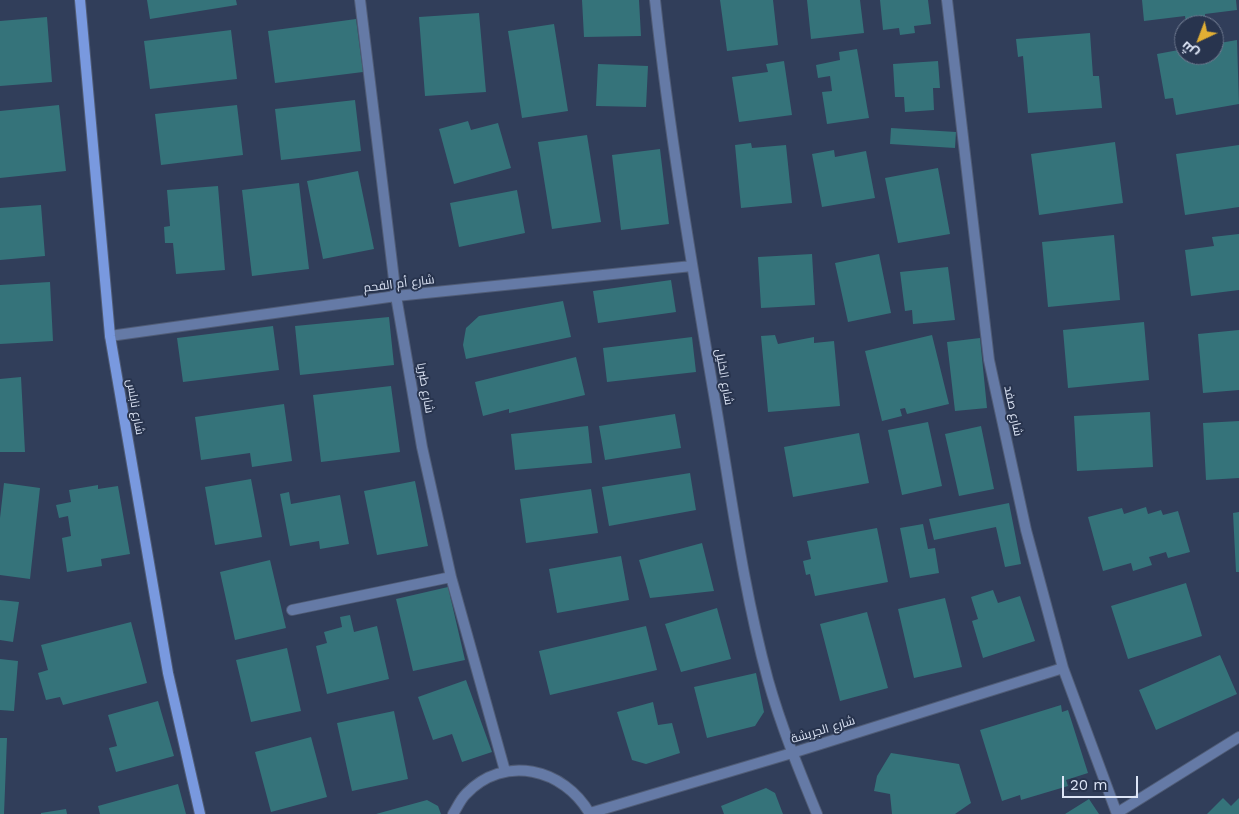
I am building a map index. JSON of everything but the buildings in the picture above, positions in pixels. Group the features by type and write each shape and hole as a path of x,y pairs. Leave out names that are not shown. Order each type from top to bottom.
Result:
{"street":[{"name":"شارع نابلس","path":"80,0 110,336 168,673 200,814"},
{"name":"شارع طبريا","path":"360,0 396,296 422,447 450,578 505,772"},
{"name":"شارع الخليل","path":"655,0 663,76 692,266 745,576 768,681 792,753 817,814"},
{"name":"شارع صفد","path":"947,0 989,360 1026,530 1063,668 1117,814"},
{"name":"شارع أم الفحم","path":"110,336 396,296 692,266"},
{"path":"292,610 450,578"},
{"name":"شارع الجريشة","path":"590,813 792,753 1063,668"},
{"path":"1117,814 1239,737"},
{"path":"453,814 465,795 483,780 505,772 530,770 555,778 575,792 590,813"}]}
